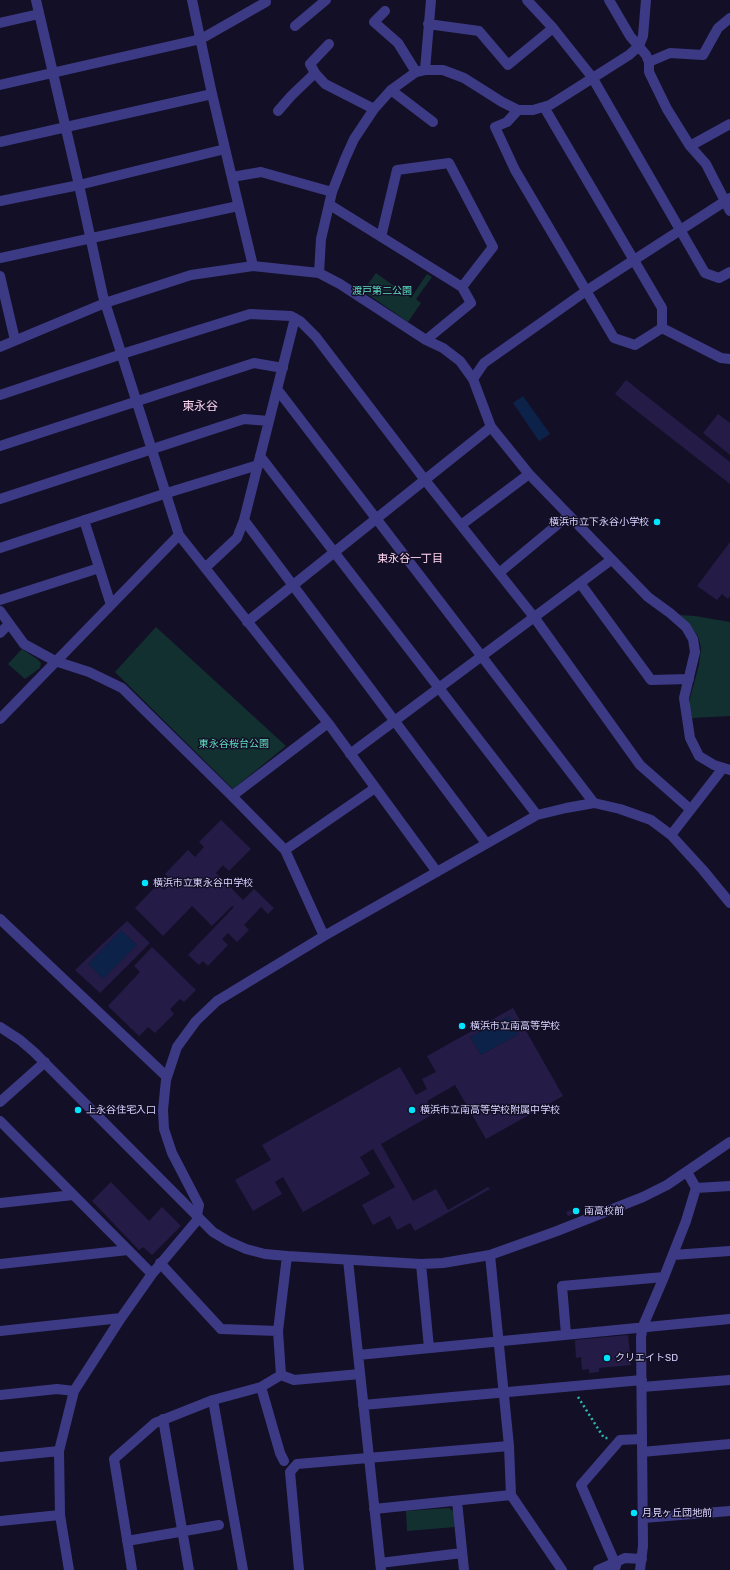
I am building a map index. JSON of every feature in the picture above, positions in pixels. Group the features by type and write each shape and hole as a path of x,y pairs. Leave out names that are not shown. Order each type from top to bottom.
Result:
{"street":[{"path":"36,0 105,303 180,535 328,723 437,872"},
{"path":"192,0 212,94 253,266"},
{"path":"0,84 201,39 266,2 265,0"},
{"path":"295,26 326,0"},
{"path":"420,71 431,0"},
{"path":"527,0 553,28 592,77 705,273 719,278 730,272"},
{"path":"609,0 630,36 646,55 649,62 649,72 667,109 690,146 706,164 728,199 730,211"},
{"path":"319,273 321,239 332,192 354,139 374,109 392,90 420,71 443,70 464,78 502,102 518,110 534,110 550,105 629,55 639,46 643,36 646,0"},
{"path":"384,12 374,22 398,43 420,71"},
{"path":"0,23 39,14"},
{"path":"649,62 670,53 703,55 718,28 730,18"},
{"path":"428,24 480,31 508,65 553,28"},
{"path":"329,44 310,64 315,73 325,84 374,109"},
{"path":"278,111 315,73"},
{"path":"392,90 433,122"},
{"path":"0,142 212,94"},
{"path":"544,107 662,308 662,328"},
{"path":"518,110 507,122 495,127 519,176 614,338 635,345 662,328"},
{"path":"690,146 730,124"},
{"path":"0,201 79,184 225,149"},
{"path":"381,237 397,170 449,163 493,247 462,287"},
{"path":"232,177 261,172 332,192"},
{"path":"472,379 484,363 586,291 728,199"},
{"path":"330,205 462,287 471,303 426,340"},
{"path":"0,258 238,206"},
{"path":"0,347 105,303 191,275 253,266 319,273 340,284 426,340 443,348 460,361 472,379 491,427 529,474 648,597 686,627 693,639 695,652 684,698 690,738 699,756 714,765 727,769 690,810 671,835"},
{"path":"0,276 15,340"},
{"path":"0,396 122,354 250,314 291,316 295,318 316,337 425,480 534,617 640,765 690,810"},
{"path":"205,568 237,538 244,520 295,318"},
{"path":"662,328 721,358 730,359"},
{"path":"0,446 254,363 283,368"},
{"path":"277,389 594,803"},
{"path":"0,500 244,419 269,421"},
{"path":"247,622 491,427"},
{"path":"0,548 167,493 259,460"},
{"path":"259,460 334,552 537,815"},
{"path":"461,525 529,474"},
{"path":"499,573 569,515"},
{"path":"84,520 111,605"},
{"path":"244,520 486,843"},
{"path":"0,719 180,535"},
{"path":"350,754 611,560"},
{"path":"0,600 99,568"},
{"path":"580,583 651,680 689,679"},
{"path":"0,611 24,644 56,661 88,672 122,688 232,796 285,850 324,936"},
{"path":"0,632 8,624"},
{"path":"232,796 328,723"},
{"path":"285,850 375,788"},
{"path":"69,1570 60,1515 59,1451 74,1391 121,1318 152,1274 198,1216 199,1205 172,1153 164,1129 162,1110 167,1077 177,1047 196,1021 216,1001 324,936 537,815 566,808 594,803 620,809 651,820 671,835 703,870 730,903"},
{"path":"0,919 167,1077"},
{"path":"0,1027 20,1040 45,1062 213,1232 246,1249 265,1254 421,1264 443,1264 490,1255 557,1231 643,1197 667,1185 730,1142"},
{"path":"0,1102 45,1062"},
{"path":"0,1121 152,1274"},
{"path":"640,1570 642,1559 643,1518 641,1337 643,1326 673,1255 696,1188 687,1172"},
{"path":"696,1188 730,1186"},
{"path":"0,1203 73,1195"},
{"path":"0,1264 128,1250"},
{"path":"673,1255 730,1251"},
{"path":"490,1255 509,1446 511,1495 562,1570"},
{"path":"281,1375 278,1331 287,1256"},
{"path":"348,1260 380,1566 462,1553"},
{"path":"160,1263 221,1330 278,1331"},
{"path":"421,1264 429,1348"},
{"path":"566,1334 562,1286 664,1277"},
{"path":"0,1331 121,1318"},
{"path":"358,1355 643,1326 730,1319"},
{"path":"281,1375 294,1380 360,1374"},
{"path":"132,1570 114,1459 155,1422 213,1400 261,1387 281,1375"},
{"path":"363,1405 571,1387 730,1380"},
{"path":"261,1387 280,1453 289,1465 299,1570"},
{"path":"0,1395 56,1389 74,1391"},
{"path":"213,1400 243,1570"},
{"path":"163,1419 189,1570"},
{"path":"614,1566 581,1485 620,1440 642,1439"},
{"path":"642,1452 730,1444"},
{"path":"289,1465 509,1446"},
{"path":"0,1457 59,1451"},
{"path":"374,1510 511,1495"},
{"path":"458,1501 464,1570"},
{"path":"643,1518 730,1511"},
{"path":"0,1521 60,1515"},
{"path":"127,1541 219,1525"},
{"path":"598,1570 614,1566 625,1558 642,1559"}],"path":[{"path":"571,1387 604,1438 620,1440"}],"green space":[{"name":"渡戸第二公園","path":"376,273 411,298 427,274 432,277 416,299 421,303 408,322 363,291"},
{"path":"679,615 730,622 730,716 692,718 690,698 699,665 701,648 698,636"},
{"name":"東永谷桜台公園","path":"156,627 286,746 233,789 115,672"},
{"path":"22,649 41,663 40,668 25,679 8,664"},
{"path":"449,1508 454,1512 455,1527 407,1531 406,1511"}],"water":[{"path":"523,396 550,434 539,441 513,403"},
{"path":"121,930 137,945 103,979 88,964"},
{"path":"509,1016 519,1034 481,1055 470,1037"}],"building":[{"path":"626,380 730,462 730,484 615,394"},
{"path":"718,414 730,423 730,455 703,433"},
{"path":"730,542 730,596 728,599 722,594 717,600 697,586"},
{"path":"221,820 251,849 229,871 223,865 216,873 243,900 254,889 274,908 268,914 261,907 244,925 249,930 237,942 228,933 222,939 228,945 208,966 203,961 199,965 188,955 234,907 232,906 212,926 192,906 163,936 135,908 158,884 164,890 173,881 165,874 188,850 195,857 204,847 199,842"},
{"path":"127,921 150,943 100,993 75,970","holes":["121,930 137,945 103,979 88,964"]},
{"path":"152,947 196,990 184,1002 180,999 170,1009 174,1014 155,1033 148,1027 139,1036 108,1006 140,972 134,966"},
{"path":"513,1008 563,1096 486,1139 455,1085 427,1101 435,1113 381,1144 413,1201 436,1189 448,1210 488,1187 490,1189 415,1231 410,1223 397,1230 390,1216 373,1225 362,1205 395,1187 373,1149 360,1157 370,1174 303,1212 283,1177 275,1182 282,1194 253,1211 235,1180 271,1160 262,1145 400,1067 416,1095 427,1089 422,1079 436,1072 427,1056","holes":["509,1016 519,1034 481,1055 470,1037"]},
{"path":"111,1182 149,1221 162,1207 181,1226 152,1255 143,1247 139,1250 92,1201"},
{"path":"577,1208 578,1212 568,1216 566,1212"},
{"path":"628,1335 631,1365 599,1368 599,1372 589,1373 589,1369 582,1370 581,1357 576,1358 575,1340"}],"place":[{"name":"横浜市立下永谷小学校","path":"657,522"},
{"name":"横浜市立東永谷中学校","path":"145,883"},
{"name":"横浜市立南高等学校","path":"462,1026"},
{"name":"上永谷住宅入口","path":"78,1110"},
{"name":"横浜市立南高等学校附属中学校","path":"412,1110"},
{"name":"南高校前","path":"576,1211"},
{"name":"クリエイトSD","path":"607,1358"},
{"name":"月見ヶ丘団地前","path":"634,1513"}],"district":[{"name":"東永谷","path":"200,407"},
{"name":"東永谷一丁目","path":"410,559"}]}
